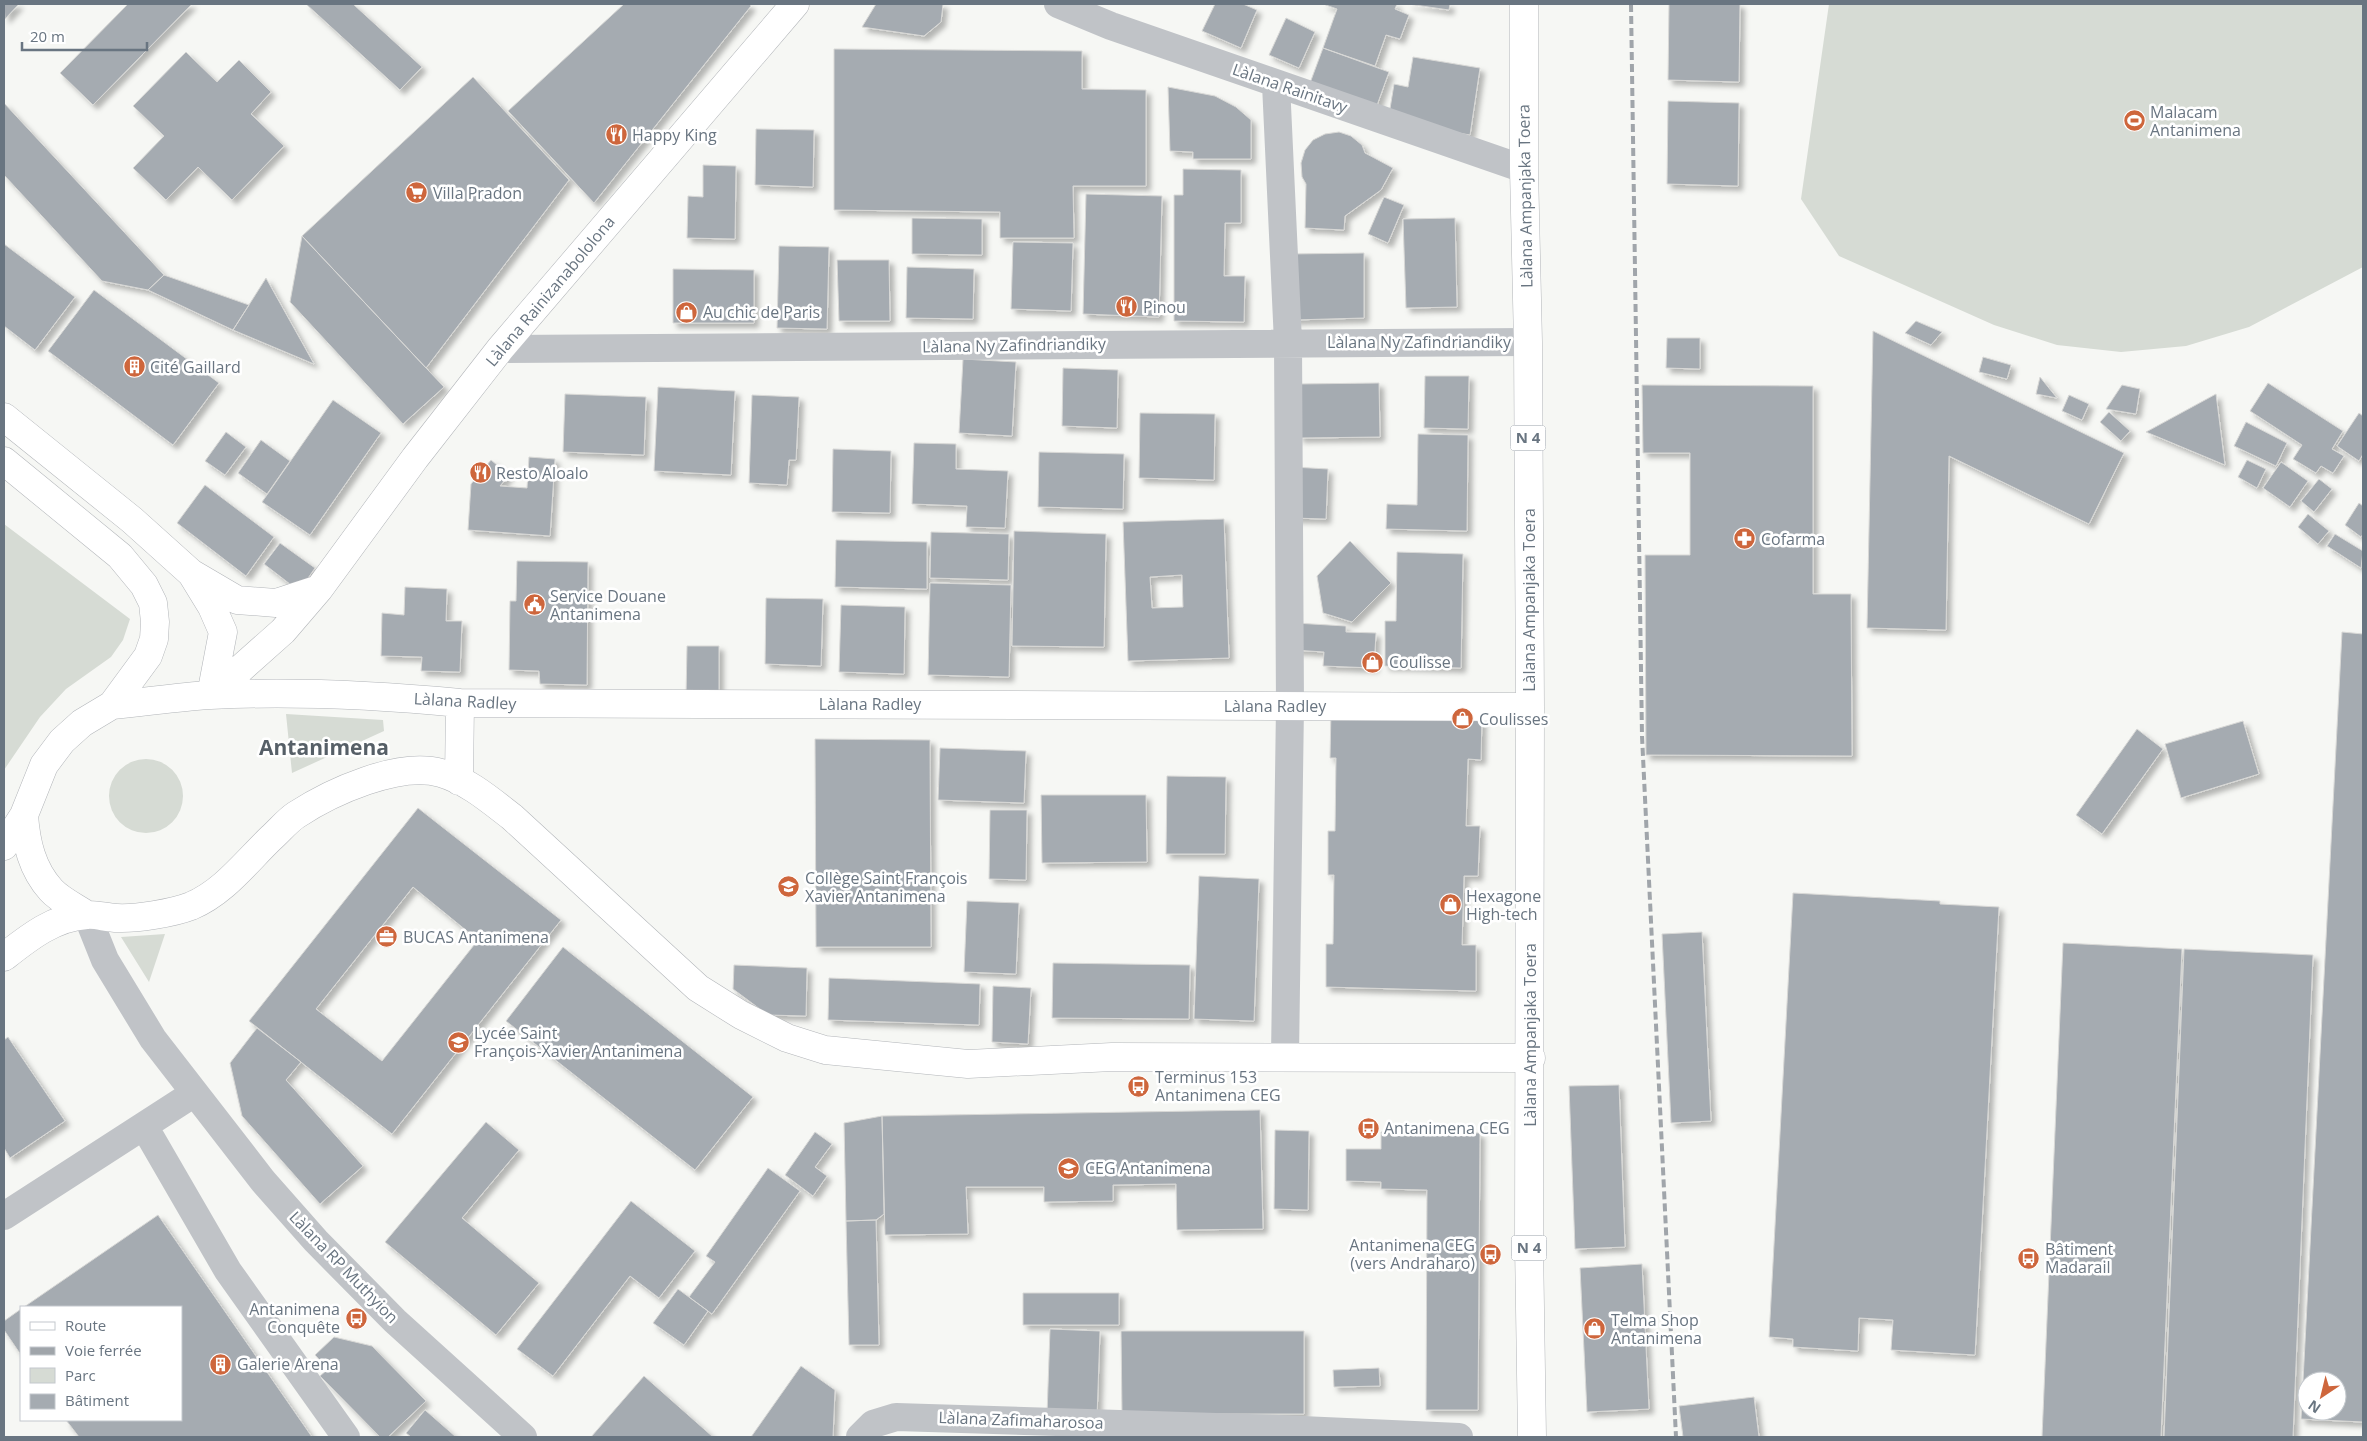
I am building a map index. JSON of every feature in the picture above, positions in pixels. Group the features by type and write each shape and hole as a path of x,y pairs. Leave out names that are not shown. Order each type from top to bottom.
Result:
{"main road":[{"name":"Làlana Rainizanabololona","path":"210,695 283,631 319,589 415,458 500,349 795,4"},
{"name":"Làlana Ampanjaka Toera","path":"1524,4 1524,169 1528,342 1531,1058 1529,1244 1532,1437"},
{"path":"4,417 145,531 191,573 237,600 276,603 319,589"},
{"path":"4,461 120,556 144,585 153,603 154,639 148,656 112,705 82,723 62,741 44,765 24,815 4,846"},
{"path":"191,573 212,607 223,632 210,695"},
{"name":"Làlana Radley","path":"112,705 210,695 356,694 460,703 1530,707"},
{"path":"459,781 460,703"},
{"path":"4,957 52,923 86,915 118,918 162,913 190,906 225,885 295,816 329,796 397,771 417,769 441,773 459,781 483,795 512,817 698,988 741,1015 794,1040 825,1050 968,1064 1112,1057 1531,1058"},
{"path":"24,815 26,842 36,870 52,892 86,915"}],"street":[{"name":"Làlana Rainitavy","path":"1058,4 1111,26 1524,169"},
{"path":"1276,84 1288,342 1290,706 1285,1056"},
{"name":"Làlana Ny Zafindriandiky","path":"500,349 1288,342 1528,342"},
{"name":"Làlana RP Muthyion","path":"86,915 104,960 153,1039 188,1087 263,1181 316,1241 395,1321 523,1437"},
{"path":"4,1216 144,1126 188,1087"},
{"path":"144,1126 228,1271 346,1437"},
{"name":"Làlana Zafimaharosoa","path":"860,1437 873,1424 896,1417 1279,1433 1459,1437"}],"green space":[{"path":"1829,4 2363,4 2363,267 2249,327 2186,346 2121,352 2057,345 1994,325 1839,256 1801,199"},
{"path":"4,524 130,619 123,640 111,657 66,689 40,717 4,770"},
{"path":"286,714 383,720 384,731 292,773"},
{"path":"146,759 160,762 172,770 180,782 183,796 180,810 172,822 160,830 146,833 132,830 120,822 112,810 109,796 112,782 120,770 132,762"},
{"path":"165,934 149,982 121,937"}],"building":[{"path":"4,4 19,4 5,19"},
{"path":"128,4 192,4 93,105 60,73"},
{"path":"306,4 353,4 422,67 400,90"},
{"path":"624,4 749,4 751,6 594,203 508,111"},
{"path":"876,4 943,4 941,22 924,36 862,27"},
{"path":"1215,4 1243,4 1257,10 1241,48 1202,31"},
{"path":"1323,4 1397,4 1395,9 1409,15 1400,39 1386,35 1375,66 1323,48 1337,9"},
{"path":"1408,4 1450,4 1449,10"},
{"path":"1669,4 1740,4 1739,82 1668,80"},
{"path":"1286,18 1315,32 1299,68 1269,55"},
{"path":"1323,48 1389,72 1376,108 1310,83"},
{"path":"834,49 1082,51 1082,89 1146,90 1146,186 1073,186 1074,238 1000,238 1000,212 834,210"},
{"path":"186,52 217,82 239,60 271,92 251,114 284,146 232,200 198,167 166,200 133,168 164,136 133,106"},
{"path":"1413,57 1480,68 1470,135 1388,121 1394,84 1408,87"},
{"path":"473,77 569,180 426,368 302,236"},
{"path":"1168,87 1215,96 1236,107 1251,120 1251,159 1193,159 1193,152 1170,151"},
{"path":"1668,101 1739,103 1738,186 1667,184"},
{"path":"4,103 164,275 148,290 102,281 4,175"},
{"path":"756,129 814,130 813,187 755,185"},
{"path":"1339,132 1351,136 1362,145 1365,153 1393,168 1381,190 1345,216 1344,230 1305,228 1306,184 1302,177 1301,163 1305,150 1313,140 1325,134"},
{"path":"703,165 736,166 735,239 687,238 688,196 703,197"},
{"path":"1183,169 1241,170 1241,223 1225,223 1224,276 1245,276 1244,322 1174,321 1174,195 1183,195"},
{"path":"1086,194 1162,196 1159,317 1083,314"},
{"path":"1384,197 1404,205 1388,243 1368,234"},
{"path":"912,218 982,219 982,255 912,254"},
{"path":"1455,218 1457,307 1406,308 1403,219"},
{"path":"302,236 444,387 403,424 290,302"},
{"path":"1013,242 1073,243 1071,311 1011,309"},
{"path":"4,244 75,297 35,350 4,326"},
{"path":"779,246 829,247 827,329 777,328"},
{"path":"1364,253 1364,318 1292,320 1290,254"},
{"path":"837,260 889,260 890,321 839,321"},
{"path":"907,267 974,269 973,319 906,318"},
{"path":"673,269 754,270 754,323 673,323"},
{"path":"164,275 249,305 233,330 148,290"},
{"path":"266,278 314,364 233,330"},
{"name":"Cité Gaillard","path":"94,290 219,383 173,445 48,351"},
{"path":"1916,321 1942,332 1931,345 1905,333"},
{"path":"1873,331 2124,453 2089,524 1949,456 1946,630 1867,628"},
{"path":"1667,338 1700,338 1700,369 1666,368"},
{"path":"1983,357 2011,365 2007,379 1979,372"},
{"path":"963,359 1016,362 1012,436 959,433"},
{"path":"1063,368 1118,370 1117,428 1062,426"},
{"path":"1425,376 1469,376 1468,429 1424,428"},
{"path":"2040,377 2057,398 2036,394"},
{"path":"1379,383 1380,437 1299,438 1298,384"},
{"path":"2268,383 2343,431 2332,449 2344,456 2333,473 2321,466 2316,473 2293,459 2302,445 2250,411"},
{"path":"1642,385 1813,386 1813,594 1851,594 1852,756 1646,755 1645,555 1690,555 1690,453 1643,453"},
{"path":"2122,385 2140,389 2136,414 2106,409"},
{"path":"658,387 735,391 731,475 654,471"},
{"path":"565,394 646,397 644,455 563,452"},
{"path":"2216,394 2225,465 2146,432"},
{"path":"752,395 799,397 796,460 789,460 787,485 749,483"},
{"path":"2069,395 2089,404 2082,420 2062,411"},
{"path":"333,400 381,433 310,535 262,502"},
{"path":"2109,412 2130,431 2121,441 2100,422"},
{"path":"1140,413 1215,414 1214,480 1139,478"},
{"path":"2359,413 2363,416 2363,454 2359,461 2337,446"},
{"path":"2246,422 2287,443 2276,466 2234,446"},
{"path":"226,432 246,447 225,475 205,461"},
{"path":"1418,434 1468,435 1467,531 1386,529 1387,504 1417,505"},
{"path":"261,440 290,461 267,494 238,473"},
{"path":"914,443 956,444 956,469 1008,471 1005,528 966,527 967,506 912,504"},
{"path":"833,449 891,451 890,513 832,512"},
{"path":"1039,452 1124,454 1123,509 1038,507"},
{"path":"529,457 555,459 550,536 468,530 471,484 491,460 509,475 500,486 527,488"},
{"path":"2247,460 2266,469 2257,488 2238,477"},
{"path":"2281,462 2308,481 2290,507 2263,488"},
{"path":"1293,467 1328,469 1326,519 1292,518"},
{"path":"2319,479 2332,489 2314,512 2301,501"},
{"path":"205,485 274,537 246,576 177,523"},
{"path":"2359,503 2363,506 2363,534 2361,537 2345,525"},
{"path":"2308,514 2329,531 2318,544 2298,527"},
{"path":"1224,519 1229,658 1128,661 1123,522","holes":["1182,575 1183,607 1152,608 1150,577"]},
{"path":"1014,531 1106,534 1104,647 1012,646"},
{"path":"931,532 1009,534 1008,580 930,578"},
{"path":"2335,534 2363,551 2361,568 2327,546"},
{"path":"836,540 927,542 927,589 835,587"},
{"path":"1350,541 1391,583 1352,622 1323,613 1317,576"},
{"path":"280,543 315,568 299,591 264,564"},
{"path":"1397,552 1463,554 1461,668 1385,666 1385,621 1396,621"},
{"path":"517,561 588,562 587,685 540,684 539,671 509,670 510,601 516,601"},
{"path":"930,583 1011,585 1009,677 928,675"},
{"path":"405,587 447,589 446,621 462,621 460,672 421,671 422,657 381,656 382,613 404,615"},
{"path":"766,598 823,599 821,666 765,664"},
{"path":"841,605 905,607 904,674 839,672"},
{"path":"1295,623 1346,626 1346,632 1376,633 1374,668 1323,666 1324,652 1294,650"},
{"path":"2342,632 2363,634 2363,1422 2342,1421 2347,1421 2347,1371 2304,1371"},
{"path":"687,646 719,646 719,697 686,696"},
{"path":"1331,710 1482,714 1481,760 1468,759 1466,826 1480,826 1478,876 1464,876 1462,945 1476,945 1476,991 1326,987 1326,944 1333,944 1334,875 1328,875 1328,831 1335,831 1336,758 1330,758"},
{"path":"2243,721 2259,774 2181,798 2165,744"},
{"path":"2137,729 2163,749 2102,834 2076,815"},
{"path":"815,739 930,740 931,947 816,947"},
{"path":"940,748 1026,751 1024,803 938,800"},
{"path":"1167,776 1226,777 1225,854 1166,854"},
{"path":"1041,795 1146,795 1147,862 1042,863"},
{"path":"418,808 561,920 392,1134 249,1021","holes":["413,887 478,940 382,1061 316,1009"]},
{"path":"990,810 1027,810 1026,880 989,879"},
{"path":"1199,876 1259,879 1254,1021 1194,1019"},
{"path":"1793,893 1940,901 1940,904 1999,907 1975,1355 1891,1350 1893,1320 1859,1318 1858,1351 1793,1347 1793,1339 1769,1337"},
{"path":"967,901 1019,903 1016,974 964,972"},
{"path":"1702,932 1711,1121 1671,1123 1662,934"},
{"path":"2063,943 2182,949 2161,1437 2042,1437"},
{"path":"563,947 753,1097 695,1170 506,1021"},
{"path":"2184,949 2313,955 2293,1437 2164,1437"},
{"path":"1053,963 1190,965 1189,1019 1052,1018"},
{"path":"734,965 807,968 806,1016 768,1015 733,989"},
{"path":"829,978 980,984 979,1025 828,1020"},
{"path":"993,986 1031,988 1028,1044 992,1042"},
{"path":"257,1028 301,1062 286,1080 363,1166 320,1204 242,1116 230,1063"},
{"path":"8,1037 65,1121 10,1158 4,1148 4,1040"},
{"path":"1619,1085 1625,1247 1575,1249 1569,1086"},
{"name":"CEG Antanimena","path":"1260,1110 1263,1229 1177,1230 1176,1184 1113,1185 1113,1201 1044,1202 1044,1187 966,1187 968,1234 885,1235 882,1116"},
{"path":"882,1116 884,1214 876,1220 846,1221 844,1123"},
{"path":"486,1122 519,1150 462,1218 539,1283 496,1335 385,1242"},
{"path":"1275,1130 1309,1131 1308,1210 1274,1209"},
{"path":"815,1132 832,1144 815,1167 827,1176 813,1196 785,1175"},
{"path":"1381,1132 1480,1133 1478,1410 1426,1410 1427,1190 1381,1189 1381,1182 1346,1181 1346,1149 1381,1149"},
{"path":"768,1168 800,1191 712,1314 689,1297 715,1262 706,1256"},
{"path":"631,1201 695,1251 659,1298 630,1276 553,1376 517,1349"},
{"name":"Galerie Arena","path":"158,1215 312,1437 79,1437 67,1421 182,1421 182,1306 25,1306"},
{"path":"876,1220 879,1345 849,1345 846,1221"},
{"path":"1642,1264 1649,1409 1587,1412 1580,1268"},
{"path":"678,1289 708,1311 684,1345 653,1323"},
{"path":"1023,1293 1119,1293 1119,1325 1023,1325"},
{"path":"20,1310 20,1354 4,1330 4,1321"},
{"path":"1050,1329 1100,1331 1097,1417 1047,1415"},
{"path":"1121,1331 1304,1331 1304,1414 1122,1414"},
{"path":"334,1337 372,1346 426,1401 388,1437 380,1437 320,1376 328,1369 315,1355"},
{"path":"801,1366 835,1390 833,1437 751,1437"},
{"path":"1379,1368 1380,1386 1334,1387 1333,1370"},
{"path":"644,1376 713,1437 591,1437"},
{"path":"1754,1397 1759,1437 1683,1437 1679,1406"},
{"path":"425,1410 456,1437 411,1437 406,1433"}],"railway":[{"path":"1631,4 1642,736 1676,1437"}],"place":[{"name":"Malacam Antanimena","path":"2134,121"},
{"name":"Happy King","path":"616,135"},
{"name":"Villa Pradon","path":"417,193"},
{"name":"Pinou","path":"1127,307"},
{"name":"Au chic de Paris","path":"687,312"},
{"name":"Cité Gaillard","path":"134,367"},
{"name":"Resto Aloalo","path":"480,473"},
{"name":"Cofarma","path":"1745,539"},
{"name":"Service Douane Antanimena","path":"534,605"},
{"name":"Coulisse","path":"1373,662"},
{"name":"Coulisses","path":"1463,719"},
{"name":"Collège Saint François Xavier Antanimena","path":"789,887"},
{"name":"Hexagone High-tech","path":"1450,905"},
{"name":"BUCAS Antanimena","path":"387,937"},
{"name":"Lycée Saint François-Xavier Antanimena","path":"458,1042"},
{"name":"Terminus 153 Antanimena CEG","path":"1139,1086"},
{"name":"Antanimena CEG","path":"1368,1128"},
{"name":"CEG Antanimena","path":"1069,1168"},
{"name":"Antanimena CEG (vers Andraharo)","path":"1491,1254"},
{"name":"Bâtiment Madarail","path":"2029,1258"},
{"name":"Antanimena Conquête","path":"356,1318"},
{"name":"Telma Shop Antanimena","path":"1595,1329"},
{"name":"Galerie Arena","path":"221,1364"}],"district":[{"name":"Antanimena","path":"324,748"}]}
